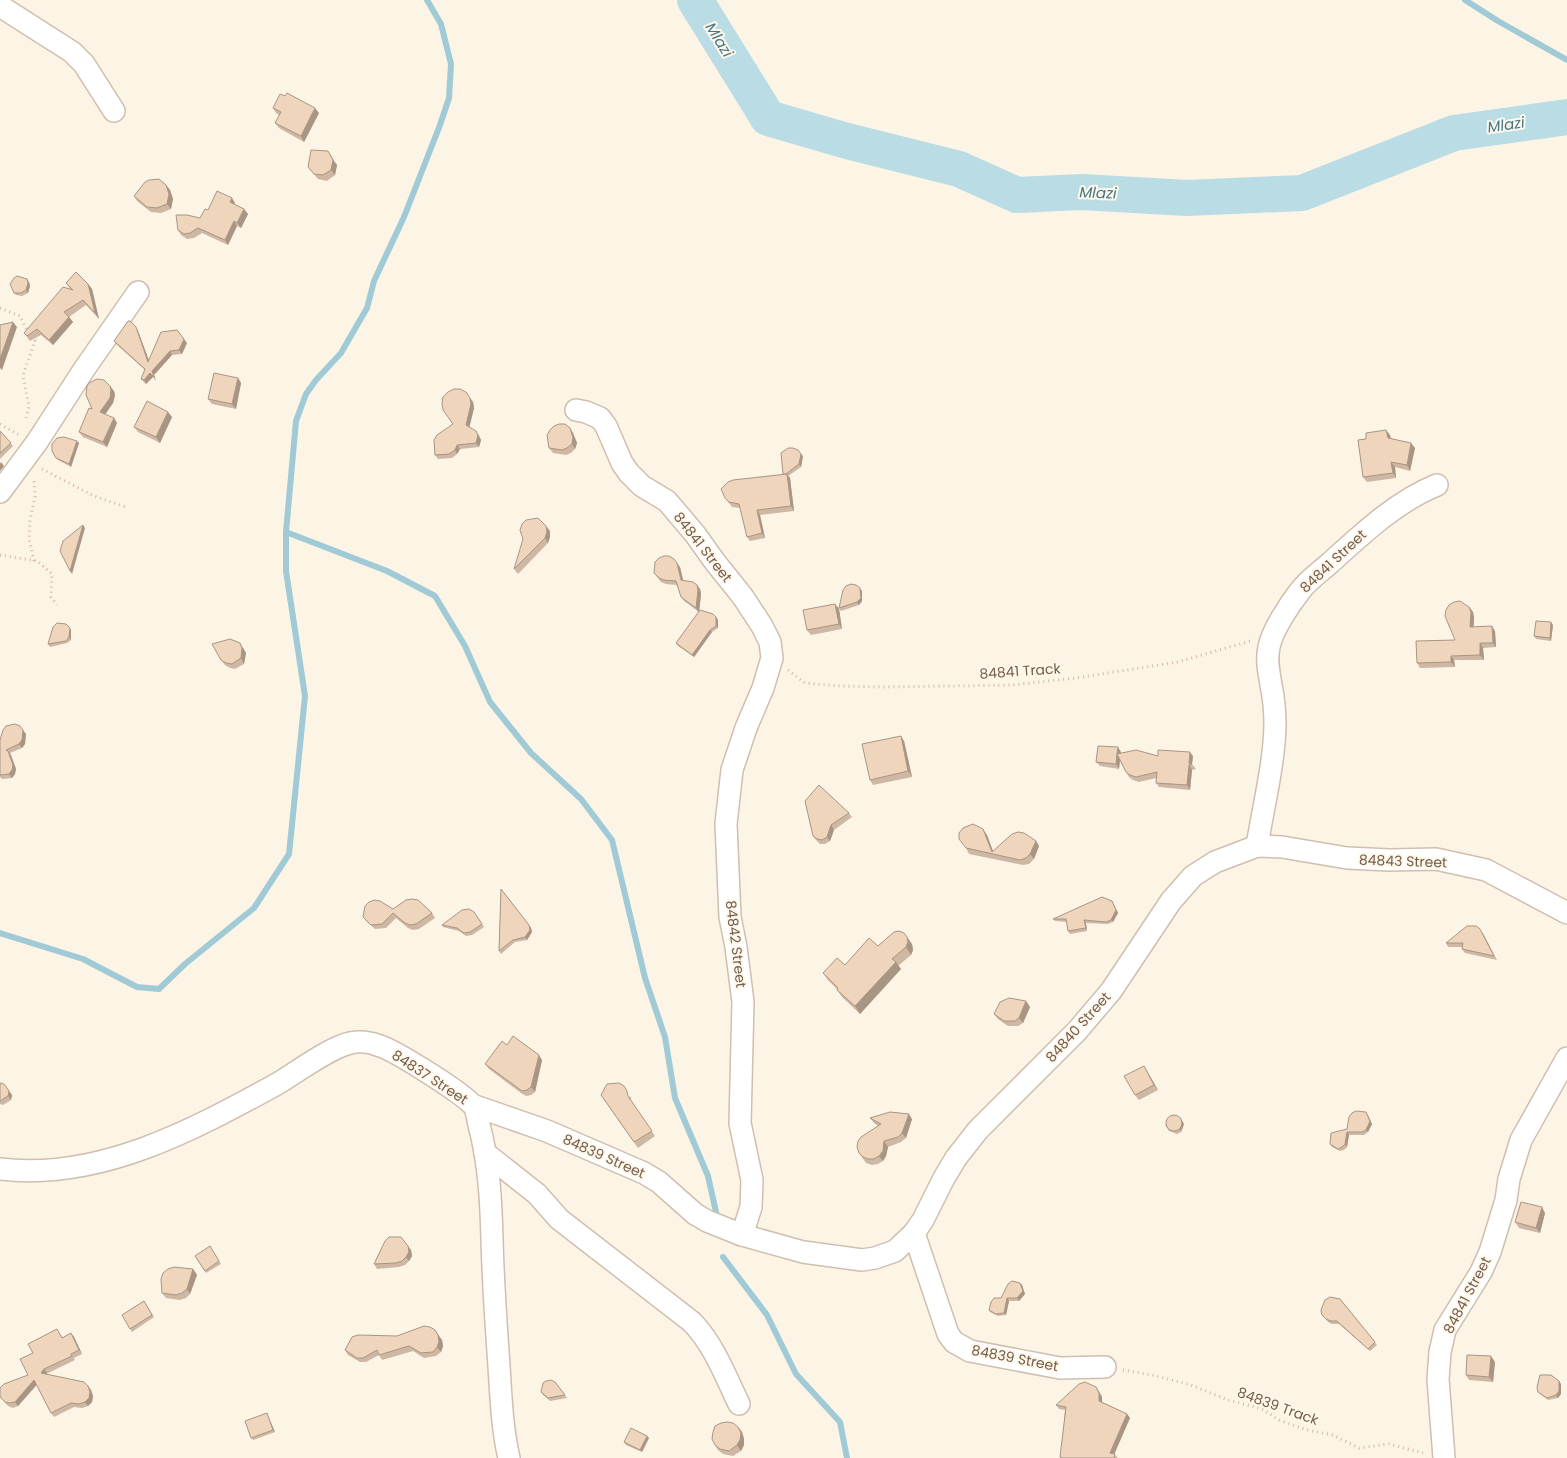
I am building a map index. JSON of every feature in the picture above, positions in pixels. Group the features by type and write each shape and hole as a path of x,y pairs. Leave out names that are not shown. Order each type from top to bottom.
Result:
{"street":[{"path":"0,6 72,52 84,64 114,111"},
{"path":"0,492 33,450 85,368 138,292"},
{"name":"84841 Street","path":"576,410 600,418 606,426 622,463 629,473 642,486 667,501 695,534 762,626 770,642 772,658"},
{"name":"84841 Street","path":"1257,846 1262,808 1272,763 1275,728 1273,697 1267,661 1273,635 1294,600 1309,582 1371,526 1420,492 1437,485"},
{"name":"84842 Street","path":"742,1235 751,1207 752,1180 740,1123 743,1002 730,917 726,824 732,770 772,658"},
{"name":"84840 Street","path":"837,1256 862,1260 875,1258 895,1251 914,1233 956,1158 978,1130 1056,1053 1105,997 1171,901 1193,876 1215,862 1257,846 1282,847 1347,858"},
{"name":"84843 Street","path":"1347,858 1436,860 1486,870 1567,913"},
{"name":"84837 Street","path":"0,1169 13,1171 61,1170 90,1166 128,1154 174,1136 237,1105 337,1048 352,1043 364,1042 379,1045 400,1055 475,1106 485,1153 490,1197 502,1411 509,1458"},
{"name":"84841 Street","path":"1434,1456 1440,1352 1445,1330 1481,1272 1502,1216 1509,1179 1521,1140 1567,1058"},
{"name":"84839 Street","path":"475,1106 546,1131 644,1173 659,1182 701,1217 742,1235 803,1252 837,1256"},
{"path":"485,1153 537,1194 559,1219 697,1328 715,1353 739,1404"},
{"name":"84839 Street","path":"914,1233 948,1334 962,1347 970,1351 1039,1366 1060,1368 1105,1367"}],"path":[{"path":"0,308 20,316 26,330 35,341 23,375 30,407 26,420"},
{"path":"33,450 36,465 94,496 126,507"},
{"path":"33,450 35,497 28,539 34,561"},
{"path":"0,555 34,561 52,574 51,597 57,605"},
{"name":"84841 Track","path":"772,658 805,682 841,686 1013,684 1076,678 1178,662 1273,635"},
{"name":"84839 Track","path":"1105,1367 1152,1375 1191,1385 1228,1400 1262,1409 1279,1420 1307,1430 1333,1436 1359,1448 1389,1444 1434,1456"}],"building":[{"path":"287,93 315,108 301,136 275,123 281,112 273,108 280,94 285,96"},
{"path":"311,150 328,151 333,160 331,170 323,175 314,174 308,167"},
{"path":"159,179 166,185 169,194 167,204 157,208 147,207 134,196 145,182"},
{"path":"217,191 232,198 230,202 244,209 237,223 234,221 225,240 198,228 184,234 178,230 176,215 200,218 205,209 208,210"},
{"path":"76,272 88,284 95,313 83,300 64,312 69,317 49,340 37,329 27,336 24,333 63,287 73,290 66,283"},
{"path":"17,276 27,279 28,283 26,290 21,293 14,293 10,284"},
{"path":"128,321 136,327 148,362 161,332 177,330 184,339 179,350 170,351 152,371 154,377 150,373 144,380 141,379 145,369 114,341"},
{"path":"13,322 0,359 0,325"},
{"path":"214,373 238,378 232,404 208,399"},
{"path":"97,379 104,380 111,390 110,398 100,412 114,418 103,442 79,432 89,408 92,409 86,395 87,386"},
{"path":"454,389 466,392 470,398 471,404 466,425 476,431 478,435 476,443 457,445 455,450 449,454 435,455 434,440 437,435 453,424 443,410 442,403 443,397"},
{"path":"147,401 168,412 156,437 134,427"},
{"path":"565,424 570,428 573,438 572,444 562,450 549,448 547,435 554,426"},
{"path":"1386,430 1388,438 1411,443 1407,465 1391,462 1393,473 1363,477 1358,440 1366,439 1366,433"},
{"path":"0,431 11,443 0,453"},
{"path":"64,437 77,441 69,464 56,458 52,451 52,444 57,438"},
{"path":"788,448 798,450 801,454 799,464 786,474 783,474 781,453"},
{"path":"787,474 791,506 757,510 762,533 747,537 739,504 729,502 721,489 733,480"},
{"path":"538,518 546,526 545,538 514,569 523,539 520,530 522,524 526,520"},
{"path":"83,525 70,571 60,551 63,541"},
{"path":"664,556 669,556 677,563 681,580 693,582 697,585 696,608 681,597 676,581 663,580 654,573 655,562"},
{"path":"851,584 860,588 861,598 857,602 839,608 843,590"},
{"path":"1460,601 1469,607 1471,612 1470,627 1492,626 1493,643 1480,643 1480,655 1451,656 1451,662 1417,663 1416,641 1455,640 1445,616 1449,605"},
{"path":"835,604 839,624 807,630 803,610"},
{"path":"700,610 713,614 716,617 716,626 710,630 692,655 676,643"},
{"path":"1536,621 1551,622 1550,638 1534,636"},
{"path":"57,623 66,624 70,628 69,637 66,641 48,644 53,627"},
{"path":"230,639 240,643 242,648 241,658 232,664 221,660 212,644"},
{"path":"15,724 23,730 22,740 19,744 6,750 13,765 12,770 9,774 0,775 0,740 6,726"},
{"path":"901,736 908,771 870,780 862,744"},
{"path":"1098,746 1118,747 1116,764 1096,762"},
{"path":"1136,750 1158,756 1158,750 1190,752 1189,763 1192,764 1189,765 1187,785 1156,783 1157,772 1136,777 1130,775 1126,772 1117,754"},
{"path":"819,785 849,813 831,825 827,837 822,840 813,836 805,801"},
{"path":"973,824 983,829 992,852 1012,834 1018,832 1024,833 1036,841 1030,854 1020,860 966,848 959,839 959,833 963,828"},
{"path":"501,889 529,925 530,930 525,937 513,940 499,951"},
{"path":"1102,897 1112,901 1116,910 1111,920 1106,922 1084,920 1086,928 1068,931 1066,919 1053,919"},
{"path":"374,900 380,901 393,909 406,900 418,900 432,913 416,924 410,925 405,923 393,913 382,924 371,925 363,917 365,906"},
{"path":"469,909 474,912 482,924 470,932 464,933 457,928 442,925 462,910"},
{"path":"1467,926 1476,926 1480,929 1494,956 1462,949 1463,943 1446,943"},
{"path":"899,931 907,937 906,947 892,959 896,962 855,1006 837,990 838,988 823,973 837,958 845,965 869,938 878,946 894,932"},
{"path":"1009,998 1026,1001 1019,1018 1015,1021 1004,1021 994,1014 1000,1002"},
{"path":"513,1036 539,1055 531,1087 527,1090 522,1091 485,1064 502,1041 507,1045"},
{"path":"1144,1066 1154,1085 1135,1095 1124,1076"},
{"path":"0,1083 4,1084 9,1091 8,1096 0,1101"},
{"path":"619,1083 624,1086 628,1096 652,1131 634,1142 601,1095 607,1084"},
{"path":"1356,1111 1366,1112 1370,1121 1366,1130 1362,1132 1347,1132 1345,1144 1338,1149 1330,1144 1331,1133 1347,1129 1349,1117"},
{"path":"890,1112 909,1114 902,1133 898,1137 884,1141 883,1151 879,1156 874,1159 863,1157 857,1147 858,1141 881,1124 870,1118"},
{"path":"1174,1115 1180,1117 1182,1123 1180,1129 1174,1131 1168,1129 1166,1123 1168,1117"},
{"path":"1521,1202 1542,1207 1536,1228 1515,1222"},
{"path":"389,1237 401,1237 408,1246 409,1252 402,1261 374,1264 385,1241"},
{"path":"210,1246 219,1261 205,1271 195,1256"},
{"path":"174,1267 193,1269 187,1289 176,1295 162,1293 161,1279 163,1273"},
{"path":"1012,1281 1020,1283 1023,1291 1017,1298 1007,1298 1004,1313 996,1314 989,1310 994,1298 1001,1298 1008,1284"},
{"path":"1330,1297 1340,1299 1375,1342 1368,1349 1337,1321 1326,1319 1322,1315 1321,1310 1325,1300"},
{"path":"144,1301 152,1315 130,1329 122,1315"},
{"path":"424,1326 435,1330 438,1335 439,1342 433,1352 421,1353 409,1346 379,1355 377,1350 363,1358 357,1358 345,1350 352,1337 358,1335 397,1336"},
{"path":"57,1329 62,1338 71,1333 79,1350 71,1354 72,1356 44,1369 41,1373 84,1382 90,1392 89,1398 85,1402 79,1404 71,1403 51,1413 34,1380 15,1402 5,1402 0,1396 0,1388 4,1384 28,1375 20,1359 33,1353 28,1344"},
{"path":"1467,1355 1491,1356 1489,1377 1466,1375"},
{"path":"1540,1375 1551,1375 1559,1381 1559,1391 1556,1395 1547,1398 1538,1392 1537,1387"},
{"path":"551,1380 555,1382 565,1395 548,1398 541,1392 543,1383"},
{"path":"1085,1382 1096,1387 1099,1393 1099,1401 1127,1414 1110,1453 1115,1454 1114,1458 1060,1457 1066,1407 1056,1405 1079,1384"},
{"path":"267,1413 273,1430 251,1438 245,1421"},
{"path":"727,1422 733,1423 741,1433 737,1445 729,1451 720,1449 712,1439 715,1426"},
{"path":"631,1428 647,1436 640,1450 624,1442"}],"waterway":[{"path":"0,933 83,959 137,987 159,989 185,964 254,908 289,854 305,696 286,571 286,532 296,421 306,394 341,353 367,308 374,281 404,217 449,98 451,64 441,24 427,0"},
{"name":"Mlazi","path":"695,0 768,118 847,141 959,169 1017,195 1082,192 1187,198 1302,193 1454,133 1567,117"},
{"path":"1465,0 1567,60"},
{"path":"286,532 387,571 435,596 465,646 490,702 531,753 581,799 612,840 645,978 665,1037 675,1098 708,1176 718,1221"},
{"path":"723,1257 767,1315 796,1374 840,1422 847,1458"}]}
